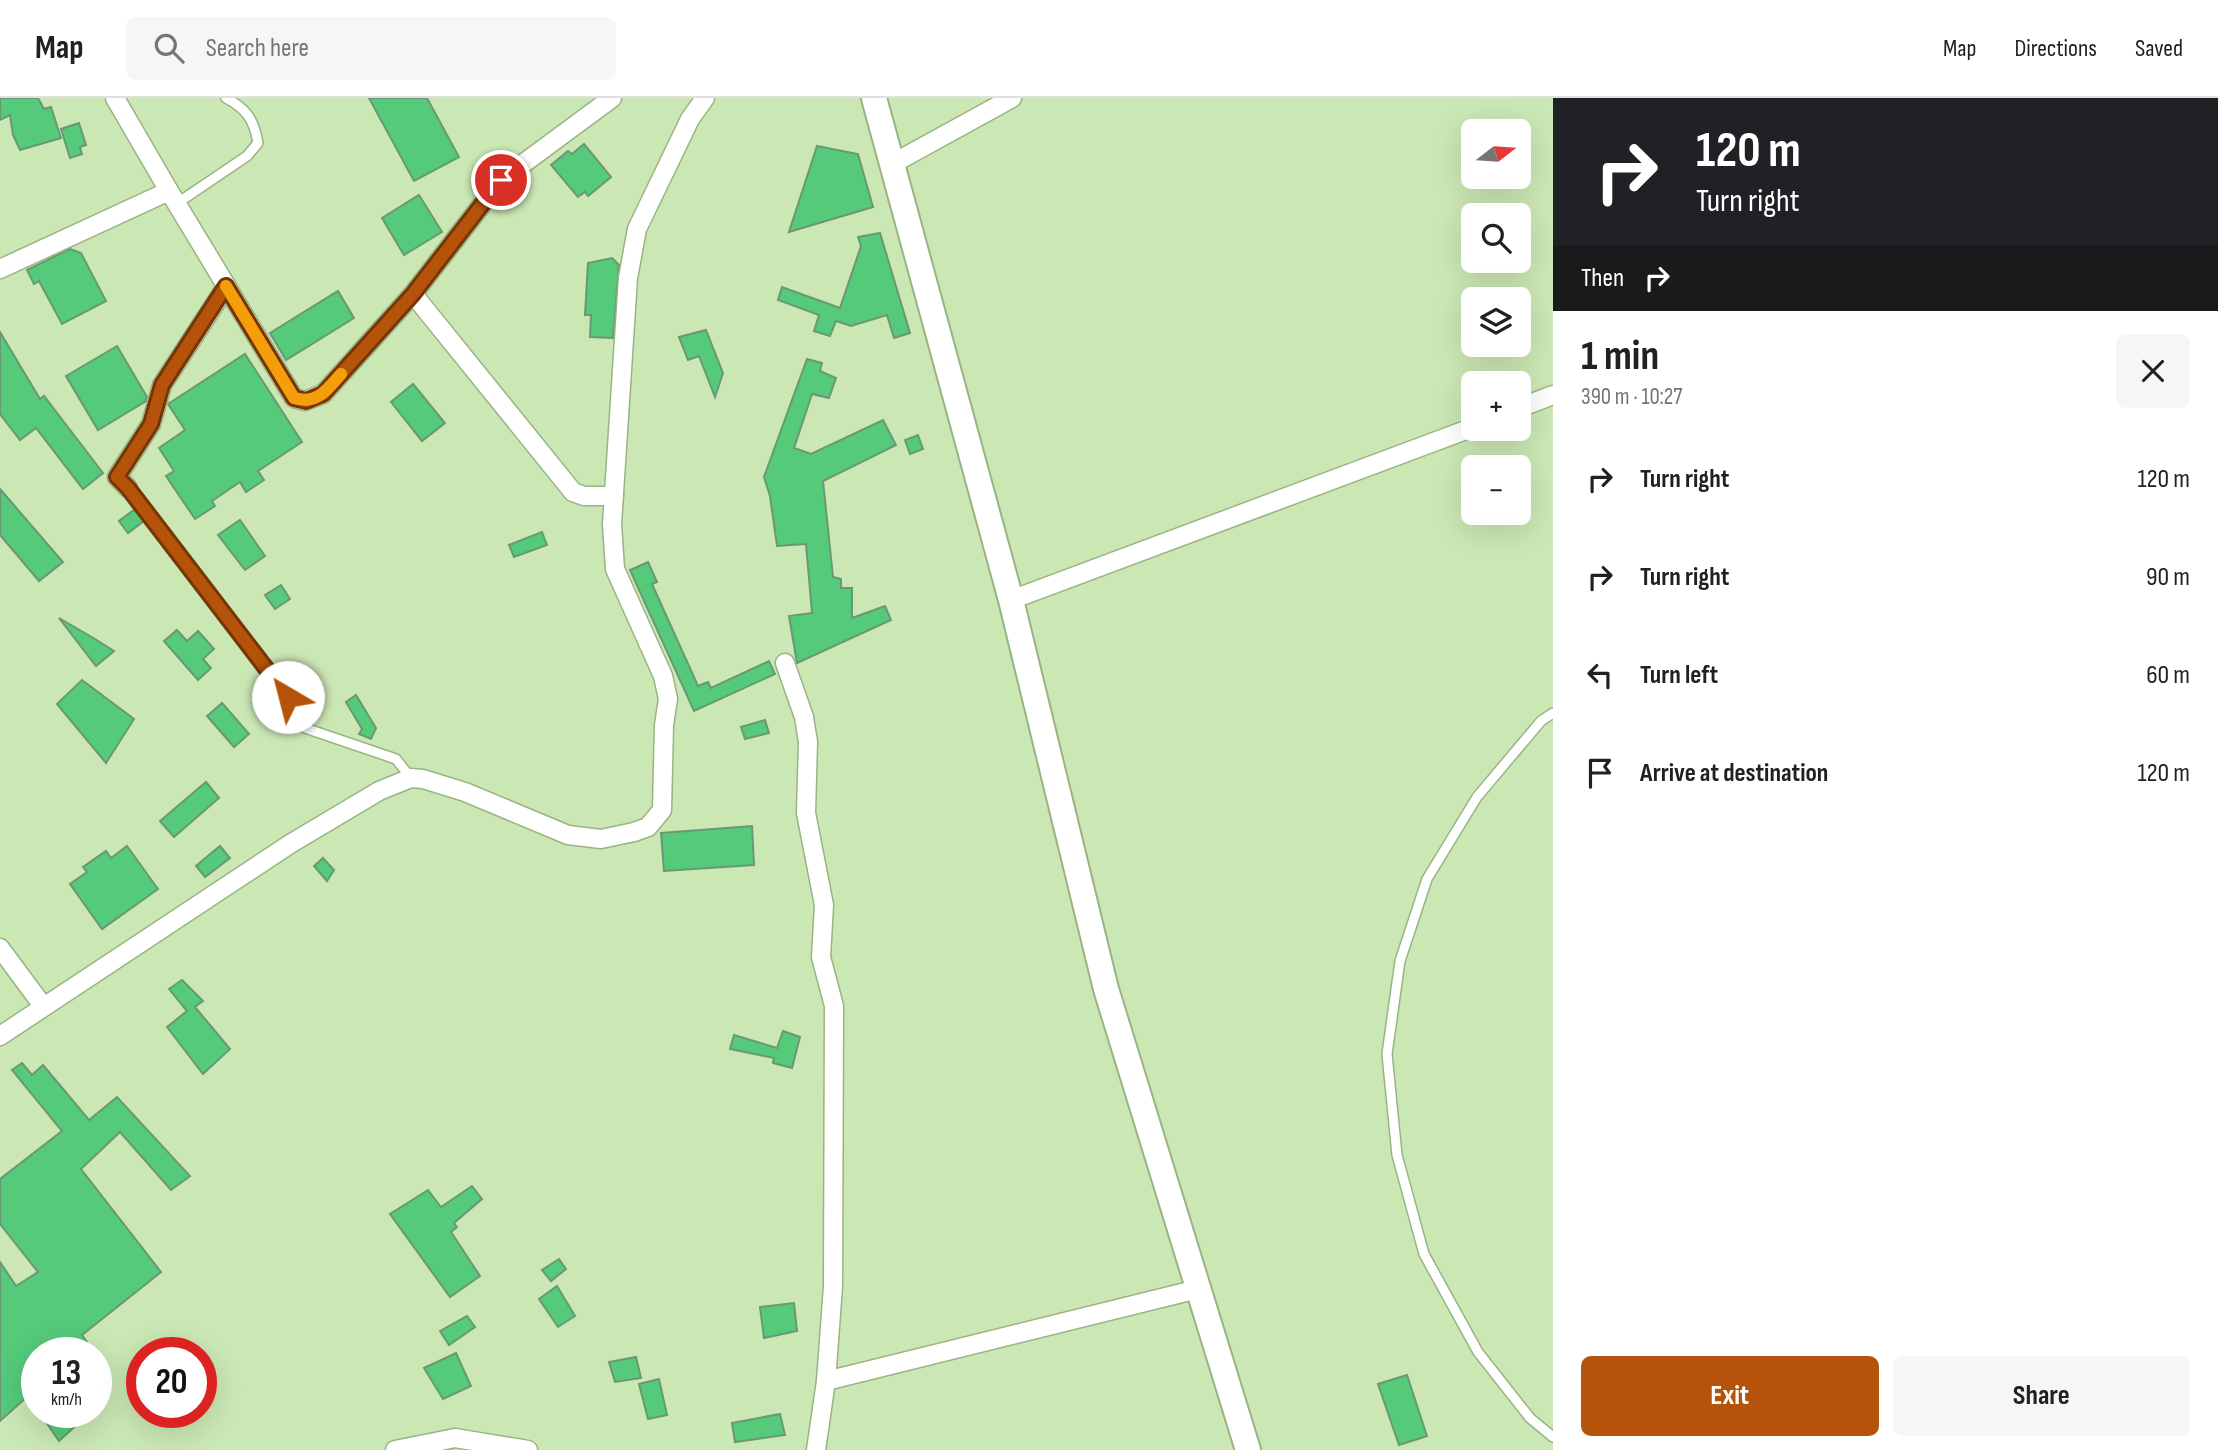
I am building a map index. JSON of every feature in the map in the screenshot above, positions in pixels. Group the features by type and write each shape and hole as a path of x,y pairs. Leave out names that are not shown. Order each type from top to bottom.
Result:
{"main road":[{"path":"874,98 1011,600 1106,989 1248,1450"}],"street":[{"path":"115,98 172,198 294,398 306,401 323,394 413,294 501,180 611,98"},
{"path":"0,1036 290,844 379,791 411,778 465,792 568,835 601,839 648,827 662,810 664,725 668,699 663,676 615,569 612,524 628,278 638,229 690,119 705,98"},
{"path":"892,164 1012,98"},
{"path":"0,269 172,198"},
{"path":"128,488 117,477 151,424 162,385 226,286"},
{"path":"413,294 573,492 584,496 614,496"},
{"path":"1531,403 1553,395"},
{"path":"1011,600 1461,431"},
{"path":"785,663 804,717 808,743 806,813 824,905 821,957 834,1006 833,1286 826,1381 816,1450"},
{"path":"0,948 43,1006"},
{"path":"826,1381 1198,1289"},
{"path":"395,1450 455,1438 528,1450"}],"lane":[{"path":"172,198 247,156 258,143 255,123 238,104 226,98"},
{"path":"128,488 288,697 297,719 305,728 396,759 411,778"},
{"path":"1553,713 1541,721 1477,797 1427,879 1399,961 1387,1054 1397,1156 1424,1255 1478,1352 1530,1418 1553,1437"}],"building":[{"path":"0,98 38,98 44,109 51,107 61,138 20,150 13,135 10,115 0,120"},
{"path":"369,98 427,98 459,157 414,181"},
{"path":"79,123 86,145 80,147 82,154 70,158 61,129"},
{"path":"584,144 611,177 588,196 585,192 578,197 551,165 568,151 572,154"},
{"path":"817,146 858,154 873,207 789,232"},
{"path":"419,195 442,232 404,255 382,218"},
{"path":"880,233 910,333 894,338 887,315 851,326 836,321 830,336 814,331 819,315 778,300 782,287 840,308 861,246 858,237"},
{"path":"70,249 81,253 106,301 62,324 39,281 34,284 27,270"},
{"path":"612,258 619,265 613,338 590,337 591,315 585,315 588,263"},
{"path":"338,291 354,318 286,360 270,333"},
{"path":"706,330 723,373 715,397 699,356 688,360 679,337"},
{"path":"0,332 40,399 44,396 103,473 83,489 36,428 20,440 0,414"},
{"path":"117,346 147,397 146,401 98,430 66,376"},
{"path":"245,354 302,442 258,471 264,480 246,492 240,482 212,501 215,506 195,519 166,476 174,471 159,448 185,430 168,404"},
{"path":"807,359 822,363 820,371 836,378 829,398 812,394 794,448 811,454 883,420 896,445 823,481 833,577 841,579 841,588 852,588 852,618 885,606 891,620 797,663 789,616 812,613 806,544 777,546 770,496 764,477"},
{"path":"413,384 445,423 422,441 391,402"},
{"path":"918,435 923,449 910,454 905,440"},
{"path":"0,489 63,562 39,581 0,535"},
{"path":"135,509 144,521 128,533 119,521"},
{"path":"240,520 265,556 245,570 218,535"},
{"path":"542,532 547,545 514,557 509,545"},
{"path":"648,562 657,582 652,584 698,686 708,682 711,688 769,661 775,674 694,711 630,570"},
{"path":"281,585 290,599 275,609 265,595"},
{"path":"59,618 95,639 114,651 96,666"},
{"path":"177,630 187,641 198,631 214,649 203,659 211,668 198,680 164,641"},
{"path":"82,680 134,719 106,763 57,704"},
{"path":"356,695 376,728 371,739 359,734 362,729 346,702"},
{"path":"222,703 249,734 234,747 207,716"},
{"path":"765,720 769,733 745,739 741,727"},
{"path":"206,782 219,798 174,837 160,821"},
{"path":"752,826 754,865 664,871 661,833"},
{"path":"127,846 158,889 102,929 70,884 87,872 83,867 106,851 111,858"},
{"path":"220,846 230,858 205,877 196,866"},
{"path":"323,858 334,870 327,881 314,866"},
{"path":"182,980 203,1001 195,1007 230,1049 203,1074 167,1027 187,1011 169,989"},
{"path":"783,1031 800,1037 792,1068 773,1063 774,1058 730,1049 734,1035 777,1048"},
{"path":"22,1063 32,1075 43,1065 89,1120 117,1097 190,1176 171,1190 120,1132 81,1169 161,1272 82,1335 83,1337 21,1337 21,1402 0,1421 0,1262 16,1286 38,1272 0,1224 0,1179 62,1131 12,1070"},
{"path":"472,1186 482,1199 454,1223 457,1227 451,1232 480,1276 450,1297 390,1214 428,1190 441,1207"},
{"path":"559,1259 566,1269 551,1281 542,1270"},
{"path":"557,1286 575,1316 558,1327 539,1299"},
{"path":"794,1303 797,1331 764,1338 760,1307"},
{"path":"467,1316 475,1327 449,1345 440,1331"},
{"path":"456,1353 471,1386 443,1399 424,1368"},
{"path":"636,1357 641,1378 615,1382 609,1362"},
{"path":"1407,1375 1427,1436 1399,1445 1378,1384"},
{"path":"659,1379 667,1415 648,1419 639,1384"},
{"path":"780,1414 785,1435 735,1442 732,1423"},
{"path":"50,1428 73,1428 59,1441"}],"slow traffic":[{"path":"226,286 294,398 306,401 323,394 341,374"}],"route":[{"path":"288,697 117,477 151,424 162,385 226,286 294,398 306,401 323,394 413,294 501,180"}]}
